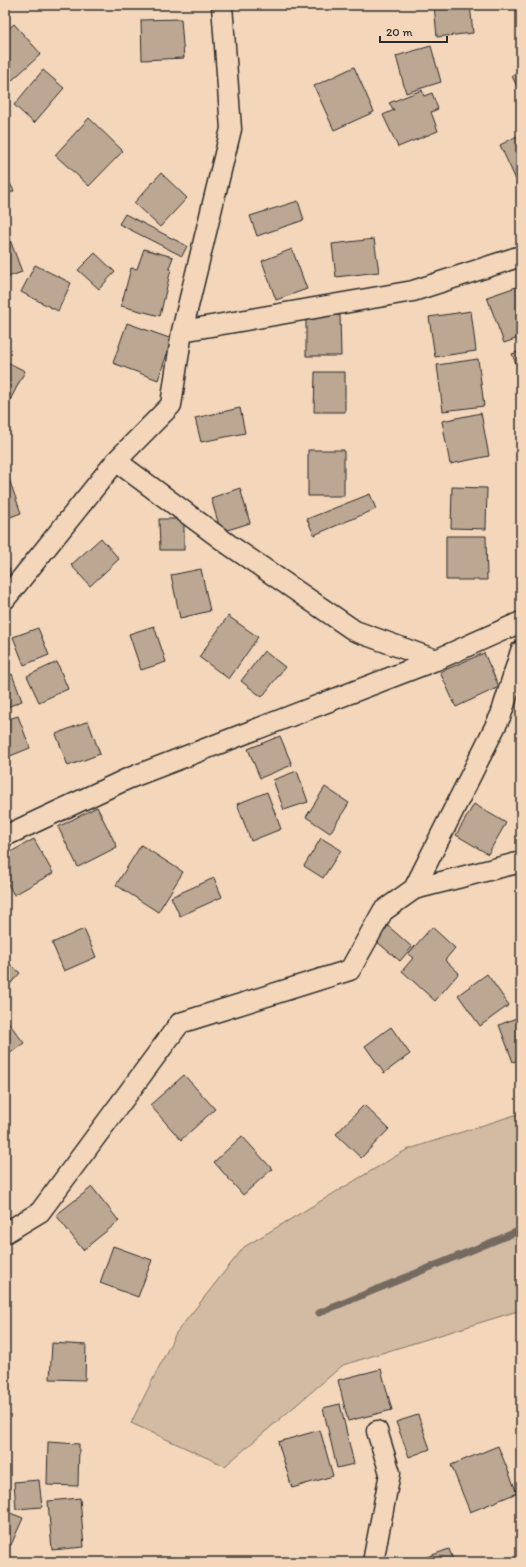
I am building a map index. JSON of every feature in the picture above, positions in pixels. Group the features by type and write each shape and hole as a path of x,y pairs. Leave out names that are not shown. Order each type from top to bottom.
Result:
{"street":[{"path":"5,599 116,461 171,405 182,331 231,129 222,5"},
{"path":"182,331 413,292 521,256"},
{"path":"116,461 228,544 355,631 436,660"},
{"path":"5,836 126,779 436,660 521,622"},
{"path":"414,889 501,715 521,651"},
{"path":"5,1233 40,1212 180,1023 350,970 383,911 414,889 521,862"},
{"path":"373,1562 390,1473 377,1431"}],"shaded area":[{"path":"521,1113 521,1310 343,1365 225,1466 131,1423 176,1333 244,1247 406,1150"}],"building":[{"path":"5,5 12,6 5,15"},
{"path":"307,5 316,5 308,9"},
{"path":"434,5 470,5 473,33 437,37"},
{"path":"181,19 184,58 142,60 141,20"},
{"path":"14,24 41,54 9,83 5,78 5,32"},
{"path":"431,46 441,82 406,93 396,56"},
{"path":"354,67 374,112 334,130 314,86"},
{"path":"43,70 64,88 34,123 14,105"},
{"path":"521,71 521,95 512,76"},
{"path":"422,90 424,96 432,93 438,109 431,112 438,131 398,147 383,115 394,110 389,103"},
{"path":"89,118 123,151 89,186 55,155"},
{"path":"521,134 521,183 518,184 500,145"},
{"path":"161,173 187,198 160,227 134,203"},
{"path":"5,174 14,191 5,196"},
{"path":"298,201 304,220 257,236 250,216"},
{"path":"125,214 187,246 182,256 119,224"},
{"path":"9,237 22,272 5,278 5,239"},
{"path":"374,239 379,272 336,277 332,244"},
{"path":"144,249 173,257 169,268 171,269 160,316 121,306 131,268 137,269"},
{"path":"292,249 307,289 276,300 262,261"},
{"path":"95,253 115,272 99,289 78,270"},
{"path":"35,265 71,283 58,311 21,292"},
{"path":"519,286 521,293 521,337 504,343 487,297"},
{"path":"471,311 476,351 435,357 429,317"},
{"path":"306,315 340,315 341,356 306,356"},
{"path":"127,323 172,339 158,380 113,363"},
{"path":"521,351 521,376 512,354"},
{"path":"478,359 484,406 443,411 437,365"},
{"path":"5,361 25,371 5,410"},
{"path":"315,372 345,372 345,412 314,412"},
{"path":"240,408 245,433 201,442 195,418"},
{"path":"481,413 489,456 450,464 442,421"},
{"path":"308,450 344,450 344,496 308,496"},
{"path":"9,479 21,513 5,519 5,480"},
{"path":"452,487 487,488 486,529 451,528"},
{"path":"240,488 250,523 221,532 211,498"},
{"path":"370,494 376,509 314,535 307,519"},
{"path":"159,519 184,519 184,550 160,550"},
{"path":"446,536 486,536 487,580 446,580"},
{"path":"101,538 119,559 90,586 71,565"},
{"path":"5,556 11,574 5,576"},
{"path":"201,569 210,611 180,618 171,575"},
{"path":"228,616 258,637 229,679 199,657"},
{"path":"154,626 166,662 141,670 129,634"},
{"path":"38,628 49,655 24,665 13,637"},
{"path":"264,651 285,667 262,697 241,681"},
{"path":"484,653 499,687 456,707 440,672"},
{"path":"57,662 68,689 39,702 27,676"},
{"path":"12,674 22,701 5,708 5,677"},
{"path":"18,716 30,748 5,758 5,720"},
{"path":"88,721 100,754 68,766 56,734"},
{"path":"280,736 292,765 260,778 248,749"},
{"path":"297,771 308,802 284,810 273,780"},
{"path":"325,787 349,803 330,833 306,817"},
{"path":"267,792 281,829 251,841 237,804"},
{"path":"474,804 506,823 488,854 456,835"},
{"path":"97,807 117,847 78,867 58,827"},
{"path":"321,838 341,850 323,878 304,866"},
{"path":"34,839 53,873 14,895 5,879 5,855"},
{"path":"141,845 183,872 158,912 116,885"},
{"path":"214,878 222,897 180,916 171,897"},
{"path":"388,926 412,947 400,961 376,941"},
{"path":"432,927 455,948 445,960 459,973 435,1001 402,971 413,958 408,954"},
{"path":"84,929 96,957 64,971 52,943"},
{"path":"5,960 20,973 5,990"},
{"path":"487,974 509,1005 480,1026 458,995"},
{"path":"521,1016 521,1059 513,1062 499,1025"},
{"path":"5,1018 24,1043 5,1057"},
{"path":"391,1027 410,1054 384,1073 365,1046"},
{"path":"184,1075 215,1109 181,1140 150,1105"},
{"path":"364,1105 389,1129 361,1158 336,1134"},
{"path":"242,1136 272,1169 243,1195 214,1162"},
{"path":"92,1187 119,1221 83,1250 56,1215"},
{"path":"113,1246 152,1260 138,1297 100,1283"},
{"path":"52,1343 86,1345 85,1380 50,1379"},
{"path":"381,1369 392,1410 348,1421 338,1380"},
{"path":"340,1404 354,1464 337,1468 323,1408"},
{"path":"418,1415 430,1449 409,1457 396,1422"},
{"path":"320,1430 333,1476 292,1488 278,1442"},
{"path":"48,1442 79,1444 78,1486 47,1485"},
{"path":"498,1446 517,1493 470,1512 451,1465"},
{"path":"39,1480 42,1507 16,1509 14,1482"},
{"path":"80,1498 84,1547 52,1550 48,1501"},
{"path":"5,1511 23,1518 11,1545 5,1542"},
{"path":"449,1549 454,1562 413,1562"}],"waterway":[{"path":"319,1313 521,1230"}]}
